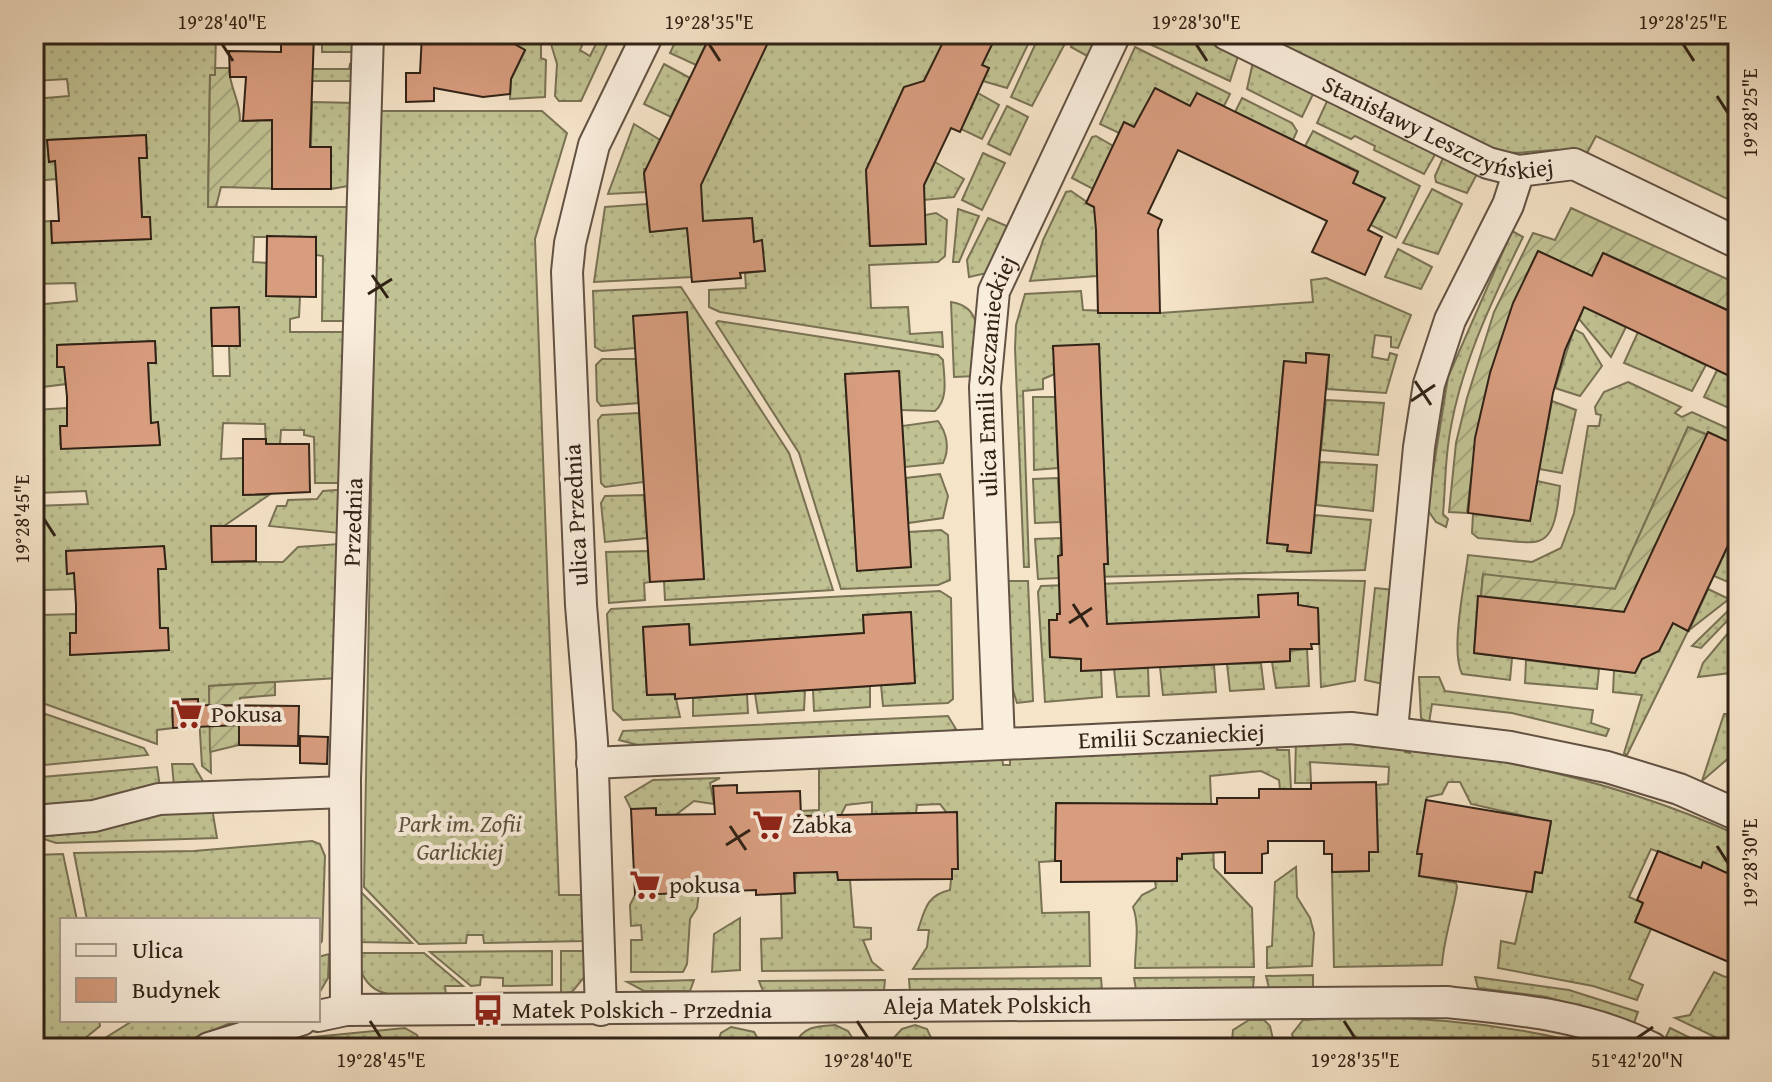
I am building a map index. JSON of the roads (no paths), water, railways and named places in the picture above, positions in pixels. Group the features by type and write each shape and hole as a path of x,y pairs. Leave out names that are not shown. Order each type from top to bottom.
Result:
{"street":[{"name":"Przednia","path":"332,1013 345,792 368,34"},
{"name":"ulica Przednia","path":"601,1010 567,272 573,229 594,145 648,34"},
{"name":"ulica Emili Szczanieckiej","path":"999,743 985,387 994,291 1115,34"},
{"name":"Stanisławy Leszczyńskiej","path":"1226,34 1488,163 1519,171 1574,164 1738,243"},
{"path":"1392,730 1419,447 1429,384 1450,320 1508,205 1519,171"},
{"name":"Emilii Sczanieckiej","path":"592,763 1351,728 1392,730 1510,747 1607,767 1679,789 1738,815"},
{"path":"34,821 94,816 159,799 345,792"},
{"name":"Aleja Matek Polskich","path":"332,1013 1446,1002 1526,1010 1590,1023 1652,1048"},
{"path":"209,1048 294,1022"}],"place":[{"name":"Pokusa","path":"187,714"},
{"name":"Żabka","path":"768,825"},
{"name":"pokusa","path":"645,885"},
{"name":"Matek Polskich - Przednia","path":"488,1010"}],"park label":[{"name":"Park im. Zofii Garlickiej","path":"460,838"}]}
